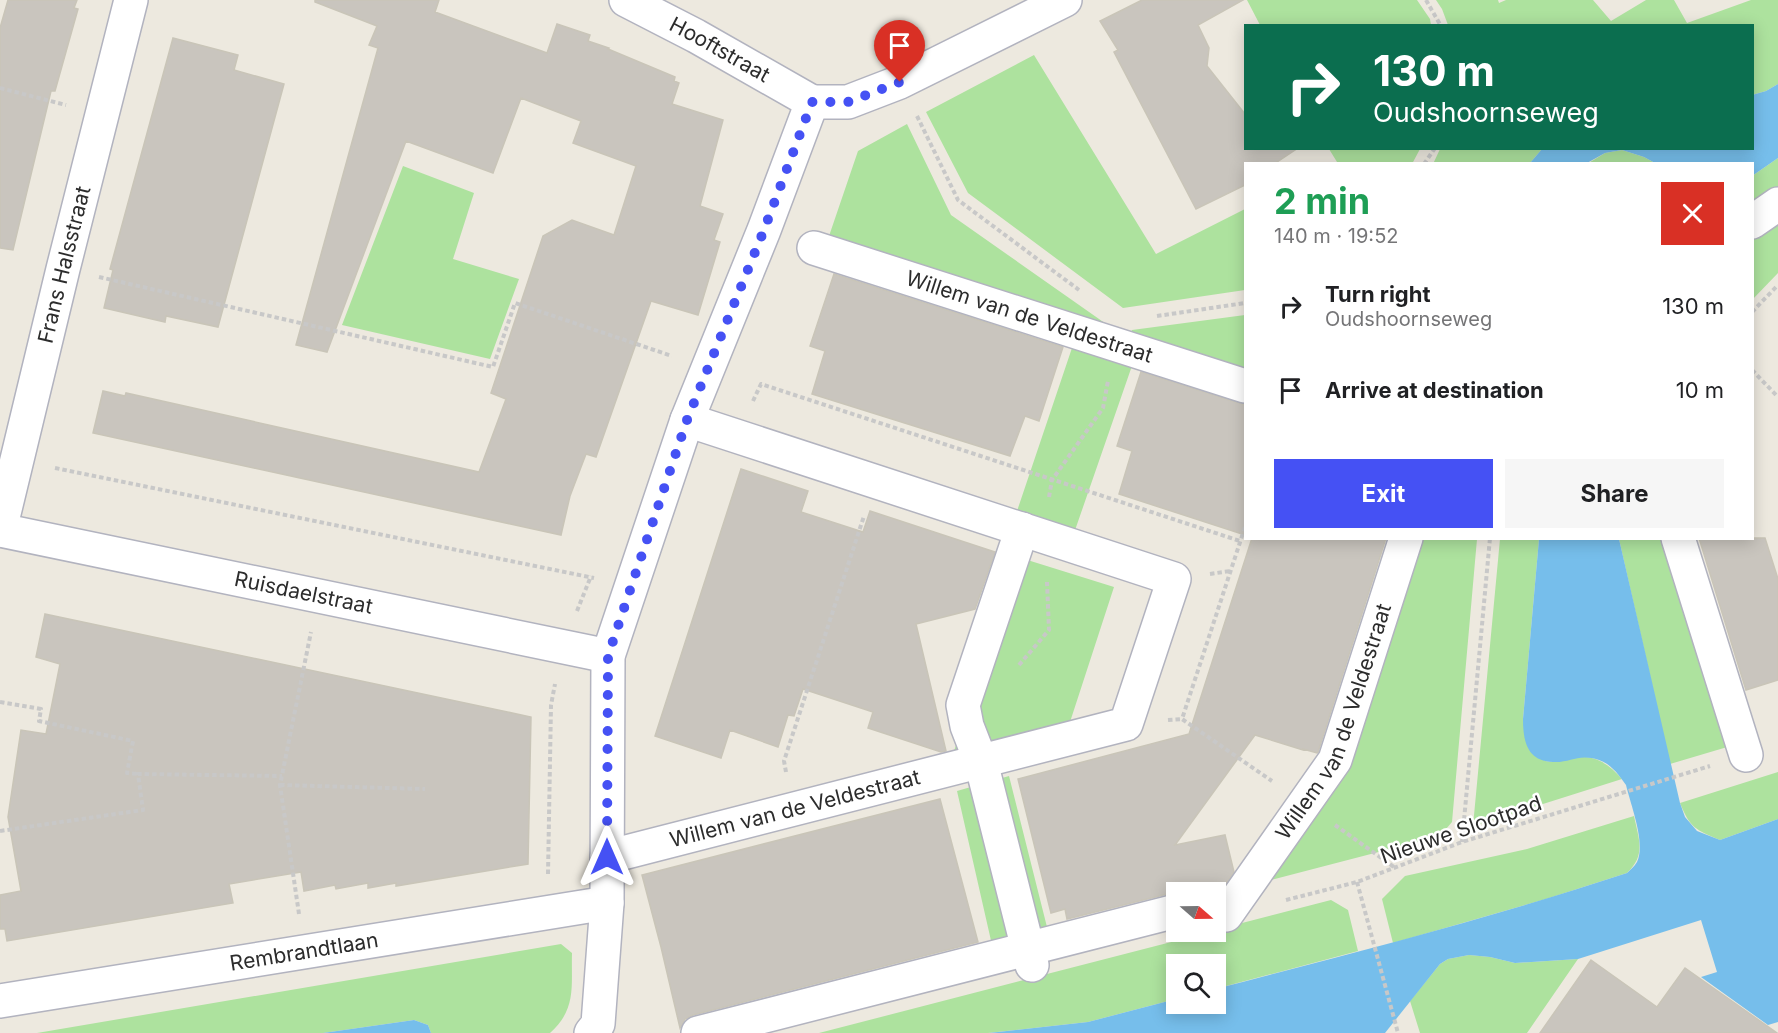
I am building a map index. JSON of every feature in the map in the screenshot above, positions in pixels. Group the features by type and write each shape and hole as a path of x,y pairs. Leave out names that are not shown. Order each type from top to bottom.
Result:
{"street":[{"name":"Frans Halsstraat","path":"0,530 131,0"},
{"name":"Hooftstraat","path":"626,0 696,36 812,102"},
{"path":"591,1033 598,1024 606,903 608,656 687,420 764,230 812,102 848,102 900,82 1065,0"},
{"path":"1754,221 1778,204"},
{"name":"Willem van de Veldestraat","path":"814,248 1244,386"},
{"name":"Willem van de Veldestraat","path":"607,857 1126,724 1174,579 687,420"},
{"path":"1022,529 963,705 967,726 981,762 1030,957"},
{"name":"Ruisdaelstraat","path":"0,530 608,656"},
{"name":"Willem van de Veldestraat","path":"1227,903 1335,760 1405,540"},
{"path":"1679,540 1746,755"},
{"name":"Rembrandtlaan","path":"0,1001 606,903"},
{"path":"698,1033 1030,957 1166,914"}],"path":[{"path":"1426,0 1440,24"},
{"path":"900,82 958,201 1082,293"},
{"path":"0,88 102,114"},
{"path":"63,268 493,367 515,303 704,375 754,401 761,384 1240,541"},
{"path":"1754,310 1778,285"},
{"path":"1154,316 1244,303"},
{"path":"1754,372 1778,397"},
{"path":"17,461 591,576 629,597"},
{"path":"792,810 784,761 875,481"},
{"path":"1244,530 1182,719 1394,867"},
{"path":"1462,842 1490,540"},
{"path":"305,952 280,785 318,596"},
{"path":"0,702 41,709 39,721 133,741 127,773 282,776"},
{"name":"Nieuwe Slootpad","path":"1227,903 1357,882 1462,842 1704,768"},
{"path":"0,831 143,810 138,774"},
{"path":"280,785 425,789"},
{"path":"1357,882 1398,1033"}],"green space":[{"path":"1247,0 1417,0 1431,24 1259,24"},
{"path":"1436,0 1498,0 1499,3 1506,0 1593,0 1611,21 1646,0 1674,0 1687,23 1751,0 1778,0 1778,84 1754,94 1754,24 1448,24"},
{"path":"1034,55 1156,254 1244,210 1244,290 1123,308 968,193 926,112"},
{"path":"907,124 951,215 1109,326 828,239 858,151"},
{"path":"1330,150 1419,150 1413,162 1337,162"},
{"path":"1440,150 1541,150 1531,162 1434,162"},
{"path":"1622,150 1653,162 1590,162 1605,153"},
{"path":"1778,158 1778,192 1754,210 1754,175"},
{"path":"403,166 474,193 453,259 519,279 490,359 342,325"},
{"path":"1778,215 1778,273 1754,298 1754,232"},
{"path":"1244,315 1244,379 1127,342 1132,330"},
{"path":"1074,342 1134,360 1073,536 1015,517"},
{"path":"1414,540 1477,540 1452,822 1440,836 1259,883 1342,764"},
{"path":"1500,540 1539,540 1523,719 1545,761 1588,757 1601,761 1622,779 1473,826"},
{"path":"1619,540 1668,540 1734,745 1670,764"},
{"path":"1021,558 1114,587 1070,722 954,751"},
{"path":"1778,772 1778,819 1720,840 1695,827 1687,818 1680,803"},
{"path":"1009,776 1048,931 992,945 957,791"},
{"path":"1634,816 1640,847 1637,860 1627,873 1393,943 1382,899 1405,876 1527,849"},
{"path":"1331,900 1348,910 1358,951 1226,986 1226,954 1166,954 1166,1002 1088,1022 988,1033 819,1033 1171,942 1226,942 1226,927"},
{"path":"561,944 572,953 571,996 565,1015 550,1033 431,1033 428,1025 414,1020 323,1033 37,1033"},
{"path":"1469,955 1515,963 1578,959 1527,1033 1420,1033 1410,1001 1440,964 1448,959"}],"water":[{"path":"1778,84 1778,158 1754,175 1754,162 1653,162 1622,150 1754,150 1754,94"},
{"path":"1541,150 1622,150 1605,153 1589,162 1531,162"},
{"path":"1539,540 1619,540 1685,817 1697,831 1720,840 1778,819 1778,1022 1768,1025 1701,977 1717,972 1701,920 1578,959 1515,963 1469,955 1448,959 1440,964 1385,1033 989,1033 1088,1022 1166,1002 1166,1014 1226,1014 1226,986 1473,920 1627,873 1637,862 1640,845 1637,824 1626,785 1621,777 1607,764 1592,758 1553,762 1537,758 1528,748 1523,719"},
{"path":"414,1020 428,1025 431,1033 323,1033"}],"building":[{"path":"8,0 77,0 74,8 78,9 55,91 51,91 13,250 0,248 0,28"},
{"path":"315,0 439,0 435,12 547,53 557,24 590,35 588,41 675,77 674,81 679,83 672,104 723,120 700,206 723,214 714,240 720,242 698,315 651,301 596,457 586,454 570,496 561,535 93,433 103,391 125,396 126,393 479,472 506,399 491,393 543,236 572,220 614,235 636,166 573,143 581,121 521,98 493,173 406,141 327,352 296,345 378,48 369,45 377,26 315,2"},
{"path":"1142,0 1243,0 1198,25 1209,48 1207,66 1244,113 1244,150 1295,150 1277,162 1244,162 1244,185 1196,209 1114,52 1118,50 1100,21"},
{"path":"173,38 238,55 234,70 284,84 218,327 166,316 165,322 104,308 113,270 110,269"},
{"path":"834,274 1063,347 1039,421 1025,416 1010,456 812,394 825,351 810,346"},
{"path":"1141,372 1244,405 1244,535 1119,494 1132,451 1117,446"},
{"path":"741,469 808,491 801,512 863,532 870,511 995,552 975,609 916,624 946,751 941,752 868,728 873,712 803,689 794,716 788,715 778,747 730,730 721,758 655,736"},
{"path":"1765,538 1778,579 1778,680 1746,690 1700,540"},
{"path":"1251,540 1385,540 1318,752 1303,750 1255,735 1175,845 1225,835 1234,872 1226,883 1166,882 1166,894 1067,919 1065,909 1051,913 1018,779 1189,734"},
{"path":"45,614 531,717 528,864 396,886 396,883 368,888 368,883 336,889 335,885 304,891 301,872 229,884 233,903 7,941 5,929 0,929 0,895 21,891 8,817 21,730 46,734 60,664 36,657"},
{"path":"940,799 978,942 693,1015 685,1019 680,1028 642,875"},
{"path":"1591,960 1657,1007 1685,968 1777,1033 1540,1033"}],"route":[{"path":"607,857 608,656 687,420 764,230 812,102 848,102 900,82"}]}
